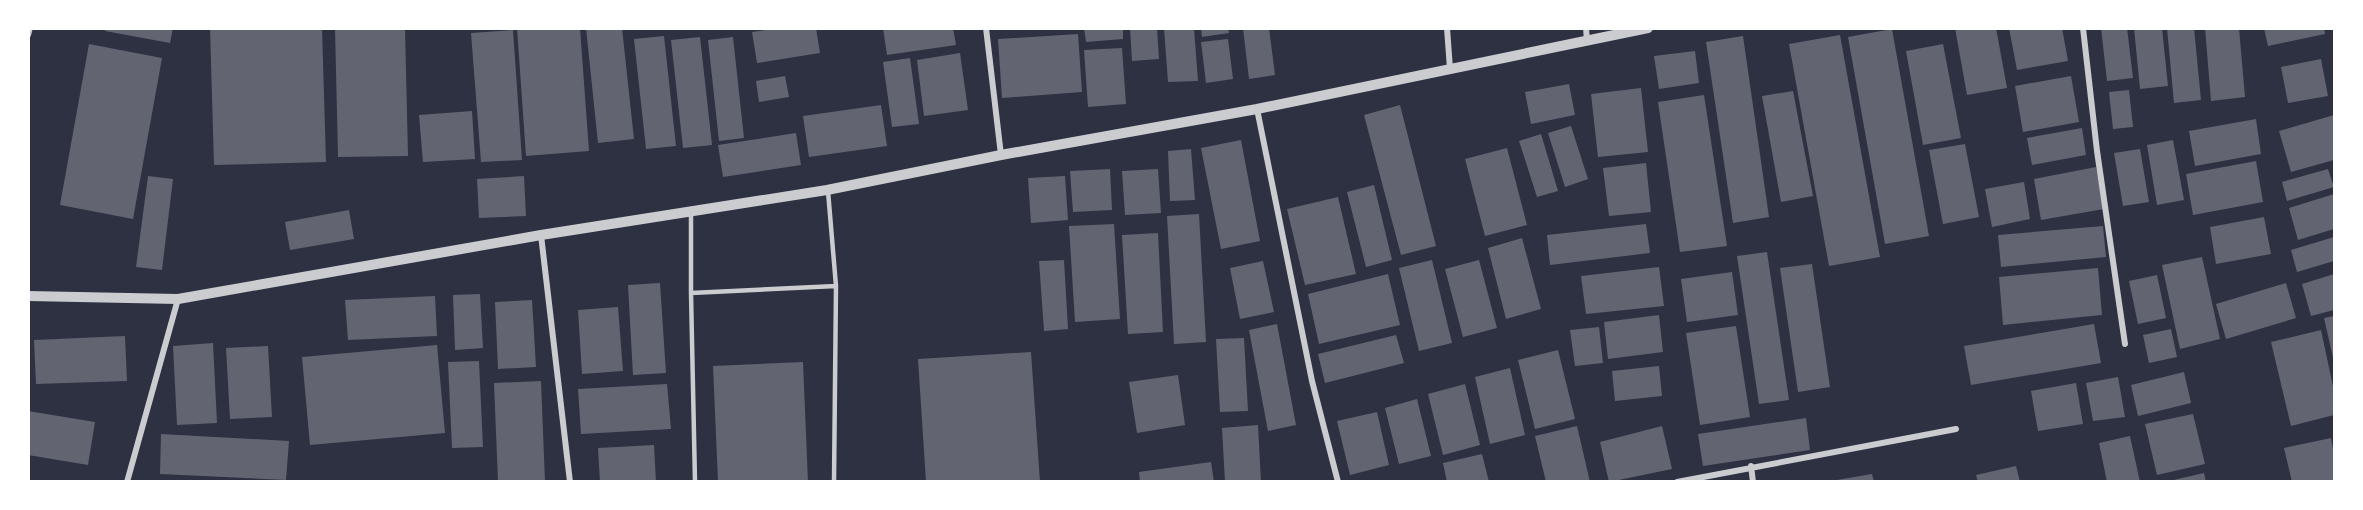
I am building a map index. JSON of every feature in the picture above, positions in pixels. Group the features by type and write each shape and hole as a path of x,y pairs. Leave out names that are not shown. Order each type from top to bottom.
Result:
{"street":[{"path":"28,35 30,28"},
{"path":"986,28 1001,155"},
{"path":"1447,28 1450,69"},
{"path":"1586,28 1587,41"},
{"path":"28,296 178,299 541,236 827,190 1001,155 1257,110 1648,28"},
{"path":"2083,28 2097,151 2125,344"},
{"path":"1257,110 1312,381 1338,482"},
{"path":"541,236 570,482"},
{"path":"127,482 178,299"},
{"path":"1677,482 1751,466 1956,429"},
{"path":"1751,466 1753,482"}],"lane":[{"path":"827,190 836,286 834,482"},
{"path":"691,211 695,482"},
{"path":"691,293 836,286"}],"building":[{"path":"106,28 173,28 170,43 105,31"},
{"path":"210,28 322,28 326,162 214,165"},
{"path":"335,28 405,28 408,156 338,157"},
{"path":"517,28 580,28 589,151 526,156"},
{"path":"586,28 622,28 634,139 598,143"},
{"path":"778,28 816,28 820,53 757,63 752,32"},
{"path":"883,28 953,28 956,45 887,55"},
{"path":"1084,28 1123,28 1123,39 1086,42"},
{"path":"1130,28 1157,28 1159,59 1132,61"},
{"path":"1164,28 1194,28 1198,81 1168,82"},
{"path":"1201,28 1228,28 1229,33 1202,37"},
{"path":"1243,28 1269,28 1275,75 1249,79"},
{"path":"1955,28 1996,28 2007,88 1967,95"},
{"path":"2009,28 2062,28 2068,61 2017,70"},
{"path":"2101,28 2127,28 2133,78 2107,81"},
{"path":"2134,28 2162,28 2168,86 2140,89"},
{"path":"2167,28 2194,28 2201,100 2174,103"},
{"path":"2205,28 2239,28 2245,97 2211,101"},
{"path":"2264,28 2324,28 2325,34 2268,46"},
{"path":"1892,29 1929,236 1885,244 1848,37"},
{"path":"513,30 522,160 481,162 471,33"},
{"path":"1078,34 1082,92 1002,98 998,39"},
{"path":"1840,35 1880,257 1829,266 1789,44"},
{"path":"664,36 676,146 646,149 634,39"},
{"path":"1743,36 1769,217 1733,223 1706,42"},
{"path":"700,37 712,145 683,148 671,40"},
{"path":"733,37 744,138 719,141 708,40"},
{"path":"1228,39 1233,79 1206,83 1201,42"},
{"path":"89,44 162,58 133,219 60,205"},
{"path":"1943,44 1961,138 1923,145 1906,51"},
{"path":"1122,48 1126,104 1088,107 1084,50"},
{"path":"1695,51 1699,83 1659,89 1654,56"},
{"path":"960,53 968,110 924,116 917,60"},
{"path":"910,58 919,124 892,127 883,62"},
{"path":"2321,59 2328,96 2288,103 2281,67"},
{"path":"785,76 789,97 759,102 756,81"},
{"path":"2071,76 2079,122 2023,132 2015,86"},
{"path":"1569,84 1575,115 1531,124 1525,92"},
{"path":"1641,88 1648,152 1598,157 1591,94"},
{"path":"2129,90 2133,127 2113,129 2109,92"},
{"path":"1793,91 1813,196 1781,202 1762,96"},
{"path":"1704,95 1727,246 1680,252 1658,102"},
{"path":"881,105 887,146 809,157 803,116"},
{"path":"1400,105 1436,246 1401,255 1364,115"},
{"path":"472,111 475,159 423,162 419,115"},
{"path":"2334,115 2334,160 2291,172 2279,131"},
{"path":"2256,119 2261,154 2195,166 2189,131"},
{"path":"1571,126 1588,179 1565,187 1548,133"},
{"path":"2082,128 2086,155 2032,165 2027,138"},
{"path":"796,133 801,165 723,177 718,145"},
{"path":"1541,134 1558,191 1537,197 1519,141"},
{"path":"1241,140 1260,241 1221,249 1201,148"},
{"path":"2173,140 2184,200 2157,205 2147,145"},
{"path":"1965,144 1979,217 1943,224 1929,150"},
{"path":"1507,148 1527,225 1485,236 1465,159"},
{"path":"1191,149 1195,200 1170,201 1168,151"},
{"path":"2140,149 2149,202 2123,206 2114,153"},
{"path":"2256,161 2263,202 2193,215 2186,174"},
{"path":"1646,163 1651,212 1609,216 1603,168"},
{"path":"2096,167 2104,209 2041,220 2034,179"},
{"path":"1110,169 1112,210 1073,212 1070,171"},
{"path":"1158,169 1161,213 1125,215 1122,171"},
{"path":"2328,169 2334,187 2287,201 2282,182"},
{"path":"148,176 173,179 162,270 136,267"},
{"path":"524,176 526,216 479,218 477,179"},
{"path":"1065,176 1068,220 1031,223 1028,178"},
{"path":"2024,182 2030,219 1992,227 1985,189"},
{"path":"1374,185 1392,260 1366,267 1347,192"},
{"path":"2334,194 2334,229 2298,240 2289,208"},
{"path":"1338,197 1356,274 1305,285 1287,209"},
{"path":"349,210 354,239 290,250 285,222"},
{"path":"1199,214 1206,342 1174,344 1167,216"},
{"path":"2264,217 2271,254 2216,264 2210,227"},
{"path":"1114,224 1120,319 1075,322 1069,226"},
{"path":"1646,224 1650,253 1550,265 1547,235"},
{"path":"2103,226 2106,257 2001,267 1998,235"},
{"path":"1158,233 1163,332 1128,334 1122,235"},
{"path":"2334,237 2334,261 2297,272 2291,250"},
{"path":"1522,238 1541,309 1506,319 1488,248"},
{"path":"1767,252 1789,400 1759,404 1737,256"},
{"path":"2202,257 2220,339 2180,349 2162,265"},
{"path":"1064,260 1068,329 1044,331 1039,261"},
{"path":"1432,260 1452,343 1419,351 1399,268"},
{"path":"1479,260 1497,328 1463,337 1445,269"},
{"path":"1263,261 1274,312 1240,319 1230,268"},
{"path":"1812,264 1830,387 1798,392 1780,268"},
{"path":"1659,267 1664,306 1586,314 1581,276"},
{"path":"2098,268 2102,315 2003,325 1999,277"},
{"path":"1732,272 1738,315 1687,322 1681,279"},
{"path":"1388,274 1400,325 1319,344 1308,294"},
{"path":"2334,274 2334,310 2311,316 2302,284"},
{"path":"2157,275 2166,318 2138,324 2129,281"},
{"path":"660,283 666,373 633,375 628,285"},
{"path":"2286,283 2296,318 2226,339 2216,304"},
{"path":"480,294 483,348 455,350 453,295"},
{"path":"435,296 437,336 348,340 345,300"},
{"path":"532,300 536,367 498,369 495,302"},
{"path":"618,307 623,371 582,374 578,310"},
{"path":"1659,315 1663,352 1608,359 1604,322"},
{"path":"2334,316 2334,362 2324,318"},
{"path":"1277,324 1296,425 1268,431 1249,330"},
{"path":"2094,324 2101,363 1971,385 1964,346"},
{"path":"1736,326 1750,417 1700,425 1686,333"},
{"path":"1599,327 1603,363 1575,366 1570,330"},
{"path":"2171,329 2177,357 2149,363 2143,335"},
{"path":"2321,330 2334,391 2334,415 2291,426 2271,342"},
{"path":"1396,335 1404,363 1325,383 1318,354"},
{"path":"125,336 127,381 36,384 34,340"},
{"path":"1244,338 1248,411 1220,412 1216,339"},
{"path":"213,343 217,423 177,425 173,346"},
{"path":"437,345 445,433 310,445 302,357"},
{"path":"268,346 272,417 230,419 226,348"},
{"path":"1558,350 1575,419 1535,429 1518,360"},
{"path":"1031,352 1040,482 926,482 918,359"},
{"path":"479,361 483,447 452,448 448,362"},
{"path":"803,362 808,482 718,482 713,366"},
{"path":"1659,366 1662,396 1615,401 1612,371"},
{"path":"1510,368 1525,435 1490,444 1475,377"},
{"path":"2184,372 2191,403 2138,416 2131,385"},
{"path":"1178,375 1185,425 1137,433 1129,382"},
{"path":"2118,377 2125,417 2093,421 2086,383"},
{"path":"541,381 545,482 498,482 494,383"},
{"path":"2076,383 2083,424 2038,431 2031,391"},
{"path":"667,384 671,429 581,434 578,389"},
{"path":"1465,384 1480,445 1443,455 1428,394"},
{"path":"1417,399 1431,456 1399,464 1385,408"},
{"path":"28,411 95,422 88,465 28,455"},
{"path":"1377,412 1389,465 1350,475 1337,421"},
{"path":"2193,414 2205,464 2157,475 2145,424"},
{"path":"1806,418 1810,450 1703,466 1698,434"},
{"path":"1258,425 1261,482 1225,482 1222,428"},
{"path":"1577,426 1590,482 1546,482 1535,436"},
{"path":"1662,426 1672,469 1609,482 1600,442"},
{"path":"161,434 289,441 286,480 160,474"},
{"path":"2130,436 2140,482 2107,482 2099,443"},
{"path":"2331,438 2334,454 2334,482 2292,482 2284,448"},
{"path":"654,445 656,482 600,482 598,448"},
{"path":"1482,454 1489,482 1447,482 1443,463"},
{"path":"1211,462 1214,482 1140,482 1139,472"},
{"path":"2016,466 2020,482 1978,482 1976,475"},
{"path":"2204,473 2206,482 2169,482 2169,481"},
{"path":"1872,474 1874,482 1837,482 1837,480"}]}
